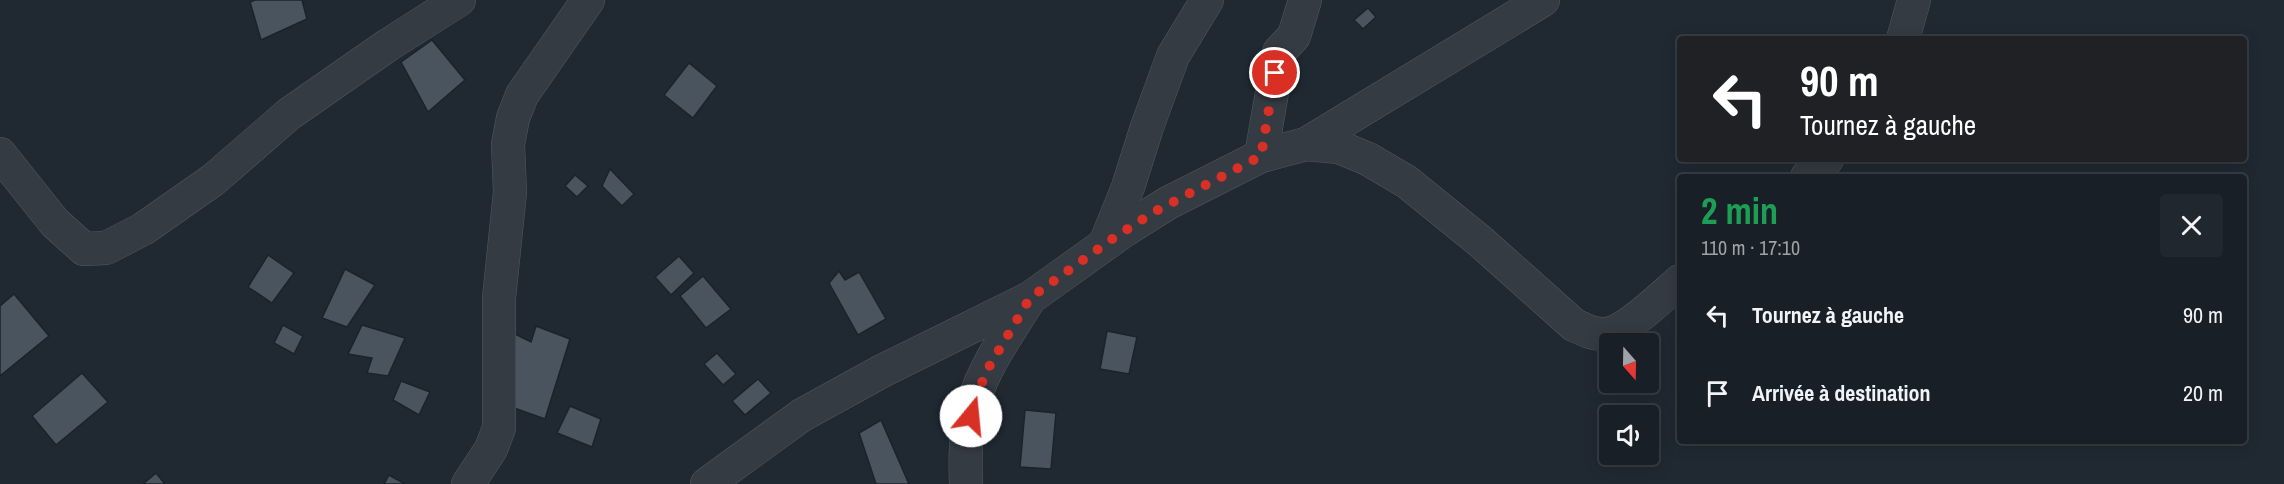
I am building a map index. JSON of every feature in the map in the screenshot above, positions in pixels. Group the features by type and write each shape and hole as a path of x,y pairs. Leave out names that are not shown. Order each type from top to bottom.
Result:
{"street":[{"path":"0,154 55,224 84,249 106,248 142,229 204,186 289,114 388,45 459,0"},
{"path":"468,484 491,449 499,428 499,298 510,192 508,144 513,118 522,95 588,0"},
{"path":"1105,244 1128,187 1173,56 1207,0"},
{"path":"1261,156 1279,52 1294,36 1305,0"},
{"path":"707,484 802,415 882,371 1030,298 1105,244 1168,203 1261,156 1306,144 1543,0"},
{"path":"1904,36 1914,0"},
{"path":"1306,144 1339,147 1368,159 1407,182 1481,242 1574,325 1588,331 1601,334 1613,333 1626,327 1677,284"},
{"path":"1810,174 1824,162"},
{"path":"966,484 967,432 974,400 990,365 1030,298"}],"building":[{"path":"255,0 302,0 307,19 261,40 250,2"},
{"path":"1368,8 1376,17 1363,29 1354,20"},
{"path":"432,40 465,80 428,112 401,62"},
{"path":"689,63 717,86 693,118 664,95"},
{"path":"610,169 634,194 622,206 602,186"},
{"path":"575,175 588,186 577,197 565,186"},
{"path":"268,255 294,273 272,303 248,287"},
{"path":"679,256 694,273 671,295 655,277"},
{"path":"345,269 375,285 347,327 322,318"},
{"path":"839,271 845,280 859,272 886,319 858,335 829,283"},
{"path":"703,276 731,309 706,328 680,296"},
{"path":"14,294 49,336 0,376 0,306"},
{"path":"283,325 303,336 294,354 274,343"},
{"path":"362,325 405,338 388,376 367,373 372,358 348,354"},
{"path":"536,326 570,339 545,419 503,404 513,333 531,342"},
{"path":"1107,331 1137,337 1129,374 1100,369"},
{"path":"717,353 736,374 723,385 704,364"},
{"path":"82,373 108,402 56,445 32,416"},
{"path":"758,379 771,393 745,415 732,401"},
{"path":"401,381 430,392 419,415 393,400"},
{"path":"570,406 601,419 592,447 557,433"},
{"path":"1025,410 1056,413 1051,469 1020,467"},
{"path":"881,420 909,484 876,484 859,433"},
{"path":"156,473 165,484 143,484"},
{"path":"389,475 405,484 384,484"}],"route":[{"path":"971,416 974,400 990,365 1030,298 1115,237 1168,203 1261,156 1275,73"}]}
